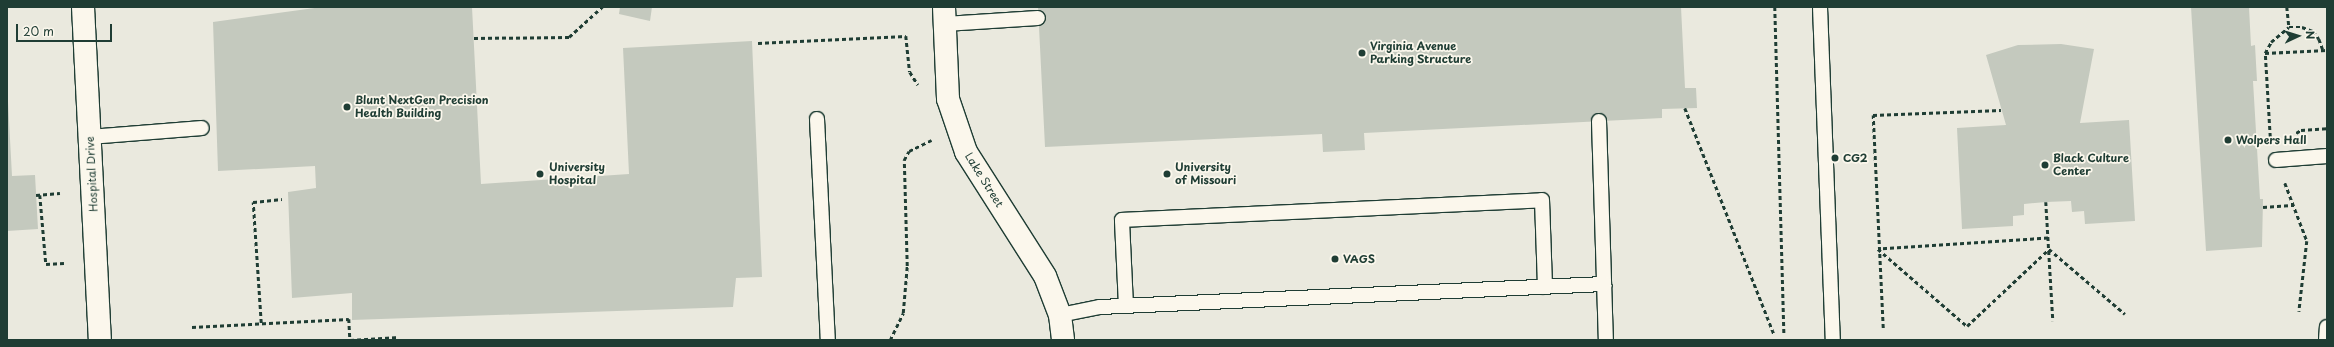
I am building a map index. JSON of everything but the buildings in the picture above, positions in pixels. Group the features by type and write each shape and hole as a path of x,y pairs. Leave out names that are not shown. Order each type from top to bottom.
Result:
{"street":[{"name":"Hospital Drive","path":"83,7 100,340"},
{"name":"Lake Street","path":"944,15 948,99 966,152 1045,276 1060,316 1062,340"}],"lane":[{"path":"1820,7 1833,340"},
{"path":"944,15 1038,18"},
{"path":"817,119 828,340"},
{"path":"1599,121 1606,340"},
{"path":"90,137 202,128"},
{"path":"2276,160 2327,156"},
{"path":"1126,306 1122,220 1534,200 1542,200 1545,287"},
{"path":"1060,316 1100,307 1604,284"},
{"path":"2326,340 2327,327"}],"path":[{"path":"474,38 569,37 602,7"},
{"path":"1775,7 1784,334"},
{"path":"2287,7 2289,27"},
{"path":"2323,50 2319,39 2313,31 2302,26 2289,27 2279,33 2265,53 2327,50"},
{"path":"758,43 906,36 910,72 919,86"},
{"path":"1685,108 1774,334"},
{"path":"1883,328 1878,249 1873,115 2001,110"},
{"path":"890,340 903,313 907,266 904,160 910,151 932,141 931,134"},
{"path":"36,195 60,193"},
{"path":"40,195 46,264 64,263"},
{"path":"261,323 253,202 282,199"},
{"path":"2046,202 2053,321"},
{"path":"2263,207 2294,205"},
{"path":"1878,249 2048,238"},
{"path":"1878,249 1967,326 2049,249"},
{"path":"2049,249 2124,314"},
{"path":"192,327 349,319 350,340 399,337"}],"shaded area":[{"name":"University of Missouri","path":"7,7 2327,7 2327,340 7,340"}],"place":[{"name":"Virginia Avenue Parking Structure","path":"1362,53"},
{"name":"Blunt NextGen Precision Health Building","path":"347,107"},
{"name":"Wolpers Hall","path":"2228,140"},
{"name":"CG2","path":"1835,158"},
{"name":"Black Culture Center","path":"2045,165"},
{"name":"University Hospital","path":"540,174"},
{"name":"University of Missouri","path":"1167,174"},
{"name":"VAGS","path":"1335,259"}]}
